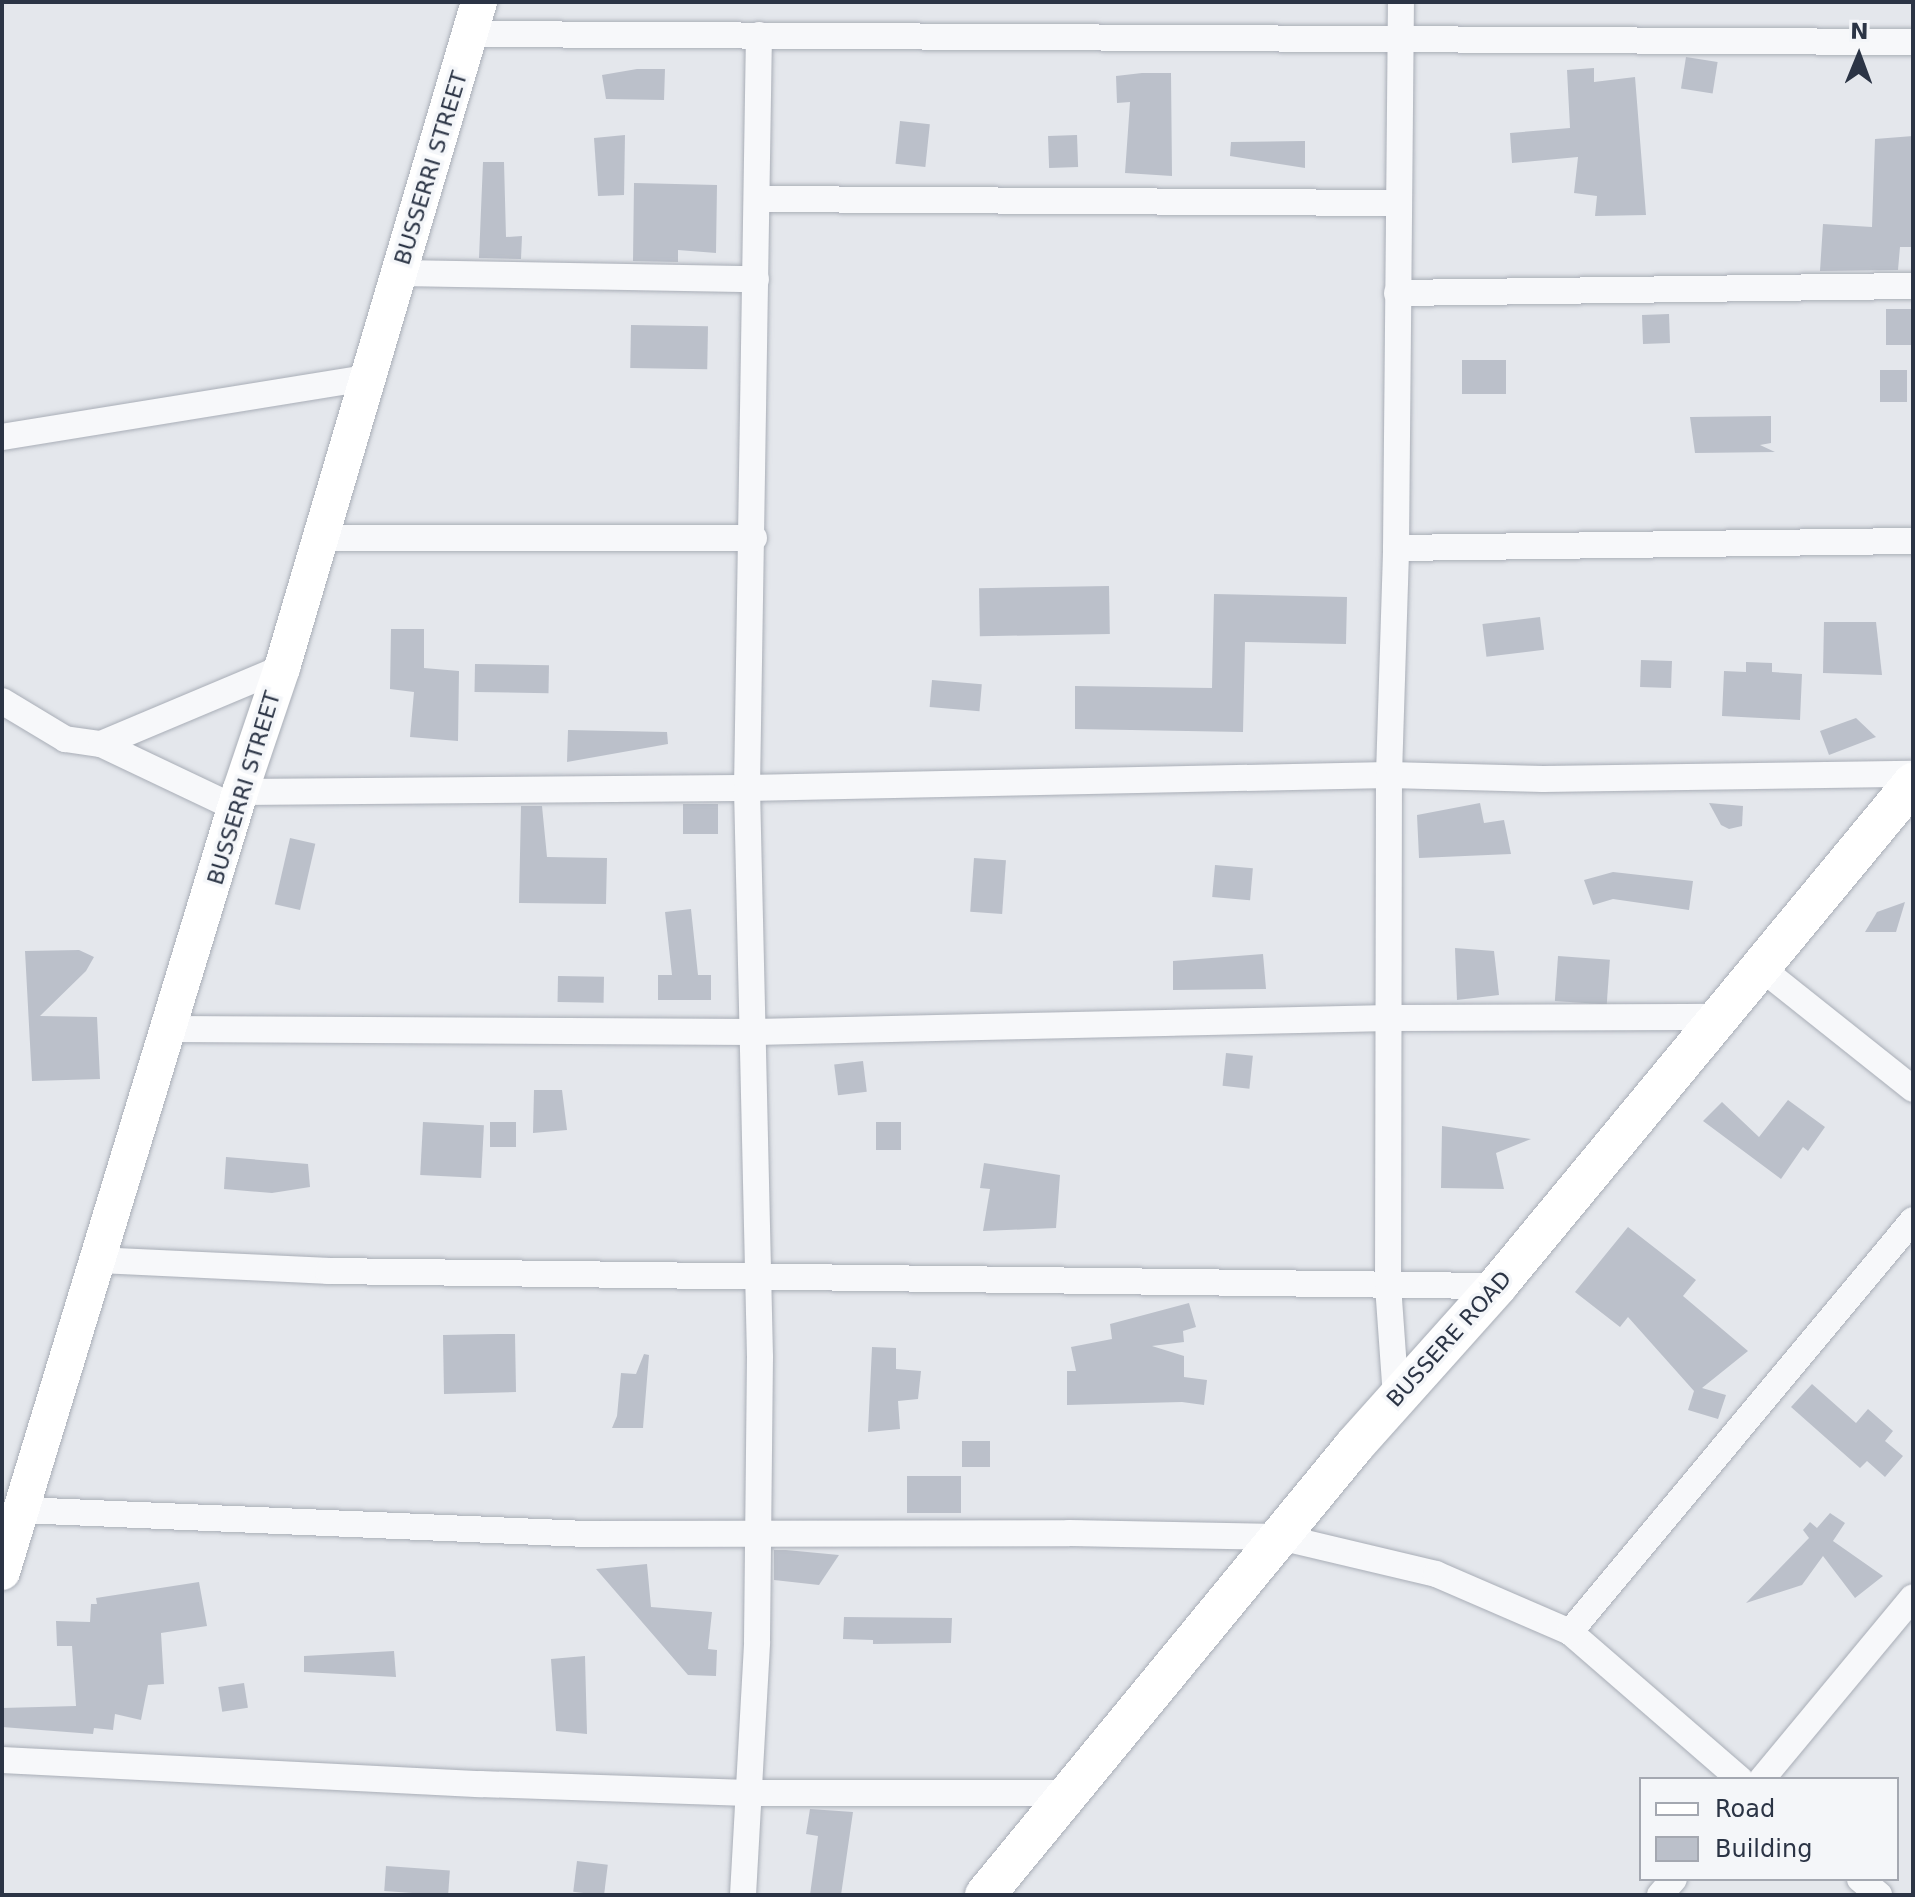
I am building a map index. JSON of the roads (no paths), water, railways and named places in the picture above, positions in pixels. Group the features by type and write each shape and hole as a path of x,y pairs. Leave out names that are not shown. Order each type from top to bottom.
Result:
{"main road":[{"name":"BUSSERRI STREET","path":"2,1572 282,668 318,538 476,18"},
{"name":"BUSSERE ROAD","path":"985,1895 1396,1397 1497,1286 1913,783"}],"street":[{"path":"1396,1397 1388,1286 1389,775 1396,548 1401,2"},
{"path":"476,18 759,35 1913,42"},
{"path":"743,1895 757,1642 755,1535 759,1278 747,788 754,538 759,35"},
{"path":"758,199 1398,203"},
{"path":"399,273 756,279"},
{"path":"1397,293 1913,286"},
{"path":"2,437 366,378"},
{"path":"318,538 754,538"},
{"path":"1396,548 1913,541"},
{"path":"101,744 282,668"},
{"path":"2,701 65,739 101,744 239,800 1389,775 1543,779 1913,774"},
{"path":"1761,968 1913,1089"},
{"path":"168,1029 754,1032 1390,1018 1720,1017"},
{"path":"1570,1632 1913,1220"},
{"path":"97,1260 328,1271 1497,1286"},
{"path":"21,1510 586,1534 1069,1533 1280,1537 1436,1574 1570,1632 1738,1777"},
{"path":"1764,1777 1913,1597"},
{"path":"2,1760 748,1793 1072,1793"},
{"path":"1862,1881 1879,1895"}]}
